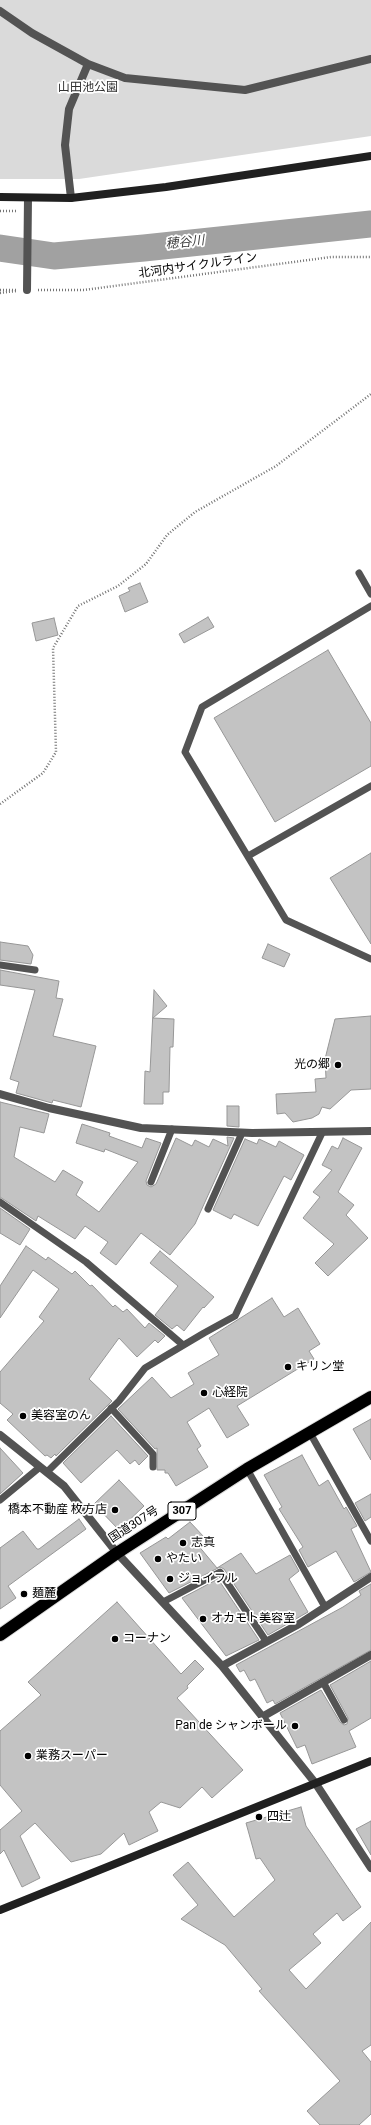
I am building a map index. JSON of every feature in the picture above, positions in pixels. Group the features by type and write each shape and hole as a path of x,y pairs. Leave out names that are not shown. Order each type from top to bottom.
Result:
{"highway":[{"name":"国道307号","path":"0,1635 117,1553 247,1469 371,1397"}],"street":[{"path":"0,11 32,33 88,64 125,78 245,90 371,59"},
{"path":"71,198 65,145 69,109 88,64"},
{"path":"0,196 28,198 71,198 166,187 371,156"},
{"path":"27,290 28,198"},
{"path":"0,1094 49,1108 141,1128 242,1133 322,1133 371,1131"},
{"path":"0,1435 64,1486 117,1553 222,1666 316,1784 371,1868"},
{"path":"222,1666 325,1607 371,1577"},
{"path":"262,1717 371,1655"},
{"path":"0,1910 371,1762"}],"lane":[{"path":"359,573 371,594"},
{"path":"371,606 202,707 185,752 286,920 371,959"},
{"path":"248,856 371,786"},
{"path":"0,965 35,970"},
{"path":"151,1182 172,1129"},
{"path":"208,1209 242,1133"},
{"path":"47,1472 111,1408 145,1368 235,1316 322,1133"},
{"path":"0,1202 86,1262 183,1345"},
{"path":"111,1408 153,1454 152,1467"},
{"path":"310,1433 371,1541"},
{"path":"0,1500 40,1467"},
{"path":"247,1469 325,1607"},
{"path":"163,1602 220,1572 266,1641"},
{"path":"323,1682 344,1720"}],"path":[{"path":"0,211 28,211"},
{"name":"北河内サイクルライン","path":"27,290 84,290 332,258 371,257"},
{"path":"0,290 27,290"},
{"path":"0,294 27,290"},
{"path":"0,804 43,773 56,752 53,648 78,606 118,586 146,564 167,535 195,512 276,466 371,394"}],"green space":[{"name":"山田池公園","path":"0,0 371,0 371,136 79,179 0,179"}],"building":[{"path":"140,583 148,602 125,612 119,596 130,591 128,588"},
{"path":"208,617 214,627 184,643 179,634"},
{"path":"54,618 58,635 36,641 32,623"},
{"path":"328,650 371,723 371,766 275,822 214,718"},
{"path":"371,853 371,944 330,878"},
{"path":"0,942 28,946 33,955 31,964 0,960"},
{"path":"268,944 290,954 284,967 262,958"},
{"path":"0,970 59,981 56,998 63,999 53,1036 96,1046 81,1107 53,1100 52,1103 16,1093 19,1082 10,1079 35,990 0,985"},
{"path":"154,990 167,1006 153,1018 174,1019 173,1047 170,1047 169,1092 163,1092 163,1104 144,1104 145,1071 150,1072"},
{"path":"371,1016 371,1089 351,1090 330,1109 322,1107 319,1114 312,1118 293,1122 285,1113 277,1114 276,1094 316,1092 315,1079 326,1078 325,1059 335,1019"},
{"path":"0,1102 49,1114 44,1133 20,1127 14,1157 55,1182 63,1170 83,1182 76,1195 99,1212 138,1162 105,1149 104,1152 76,1143 82,1124 110,1133 109,1136 142,1148 146,1138 161,1143 146,1181 147,1185 151,1187 156,1184 176,1138 192,1146 195,1140 209,1147 213,1139 228,1146 227,1137 234,1138 195,1224 170,1255 141,1233 116,1265 100,1253 108,1242 85,1226 75,1239 38,1216 36,1221 0,1197"},
{"path":"227,1106 239,1106 239,1127 227,1126"},
{"path":"343,1138 362,1148 338,1192 354,1205 346,1215 368,1238 328,1276 315,1263 334,1244 303,1218 320,1197 313,1192 332,1170 322,1165 332,1146 338,1149"},
{"path":"245,1139 257,1144 259,1139 276,1147 279,1141 304,1155 291,1180 284,1176 258,1226 234,1214 231,1219 213,1210"},
{"path":"0,1208 30,1229 20,1245 0,1233"},
{"path":"26,1246 46,1260 48,1257 72,1274 75,1271 90,1286 92,1285 113,1307 115,1305 123,1312 127,1309 145,1328 149,1323 165,1336 158,1343 155,1340 137,1357 119,1338 89,1379 112,1401 56,1456 55,1454 51,1458 47,1455 45,1456 7,1420 13,1414 0,1403 0,1372 44,1321 39,1317 59,1289 33,1270 0,1318 0,1286"},
{"path":"160,1251 214,1297 204,1308 203,1307 184,1331 177,1325 172,1329 155,1315 178,1286 150,1263"},
{"path":"272,1298 284,1317 298,1308 320,1344 309,1351 314,1359 237,1406 249,1425 227,1438 209,1408 187,1422 201,1446 197,1449 208,1467 176,1486 168,1473 165,1473 165,1470 157,1470 157,1448 155,1449 118,1409 152,1377 171,1398 194,1384 188,1373 219,1355 209,1338"},
{"path":"111,1416 148,1456 139,1465 135,1460 130,1464 117,1450 81,1483 63,1463"},
{"path":"371,1419 371,1460 353,1429"},
{"path":"0,1448 23,1473 0,1494"},
{"path":"302,1455 319,1486 328,1480 344,1509 346,1507 357,1526 351,1529 371,1572 354,1582 336,1551 308,1567 299,1550 303,1547 279,1509 282,1507 264,1475"},
{"path":"119,1480 144,1506 119,1530 94,1504"},
{"path":"371,1494 371,1517 365,1521 355,1503"},
{"path":"79,1519 86,1529 8,1586 16,1598 0,1609 0,1548 23,1531 37,1549 39,1549"},
{"path":"190,1522 204,1537 197,1544 217,1568 241,1553 256,1574 290,1555 299,1571 289,1579 308,1612 268,1635 224,1569 220,1567 169,1593 140,1553 166,1537 168,1539"},
{"path":"218,1579 259,1640 226,1656 182,1598"},
{"path":"371,1584 371,1650 275,1704 273,1700 267,1703 255,1679 250,1681 244,1670 240,1672 236,1665 343,1607 361,1595 359,1591"},
{"path":"117,1602 181,1674 195,1660 204,1669 187,1686 188,1688 177,1698 243,1770 212,1798 202,1787 180,1808 161,1802 149,1812 158,1831 129,1845 124,1833 101,1854 71,1862 35,1823 20,1836 40,1878 22,1887 4,1850 0,1854 0,1830 22,1811 0,1785 0,1731 41,1695 28,1682"},
{"path":"371,1661 371,1718 349,1731 356,1747 312,1764 305,1745 297,1748 280,1713 321,1690 340,1722 344,1725 347,1724 348,1718 330,1685"},
{"path":"301,1807 306,1826 361,1907 343,1921 337,1913 313,1934 321,1943 289,1970 306,1989 371,1922 371,2045 362,2051 371,2062 371,2114 359,2125 320,2125 307,2111 340,2081 259,1991 262,1989 225,1945 181,1919 198,1905 173,1875 188,1862 234,1917 275,1880 260,1858 256,1859 246,1823"},
{"path":"371,1821 371,1855 356,1829"}],"waterway":[{"name":"穂谷川","path":"0,248 54,256 371,224"}],"place":[{"name":"光の郷","path":"338,1065"},
{"name":"キリン堂","path":"288,1367"},
{"name":"心経院","path":"204,1393"},
{"name":"美容室のん","path":"23,1416"},
{"name":"橋本不動産 枚方店","path":"115,1510"},
{"name":"志真","path":"183,1543"},
{"name":"やたい","path":"158,1559"},
{"name":"ジョイフル","path":"170,1579"},
{"name":"麺麓","path":"24,1594"},
{"name":"オカモト美容室","path":"203,1619"},
{"name":"コーナン","path":"115,1639"},
{"name":"Pan de シャンボール","path":"295,1726"},
{"name":"業務スーパー","path":"28,1756"},
{"name":"四辻","path":"259,1817"}]}
